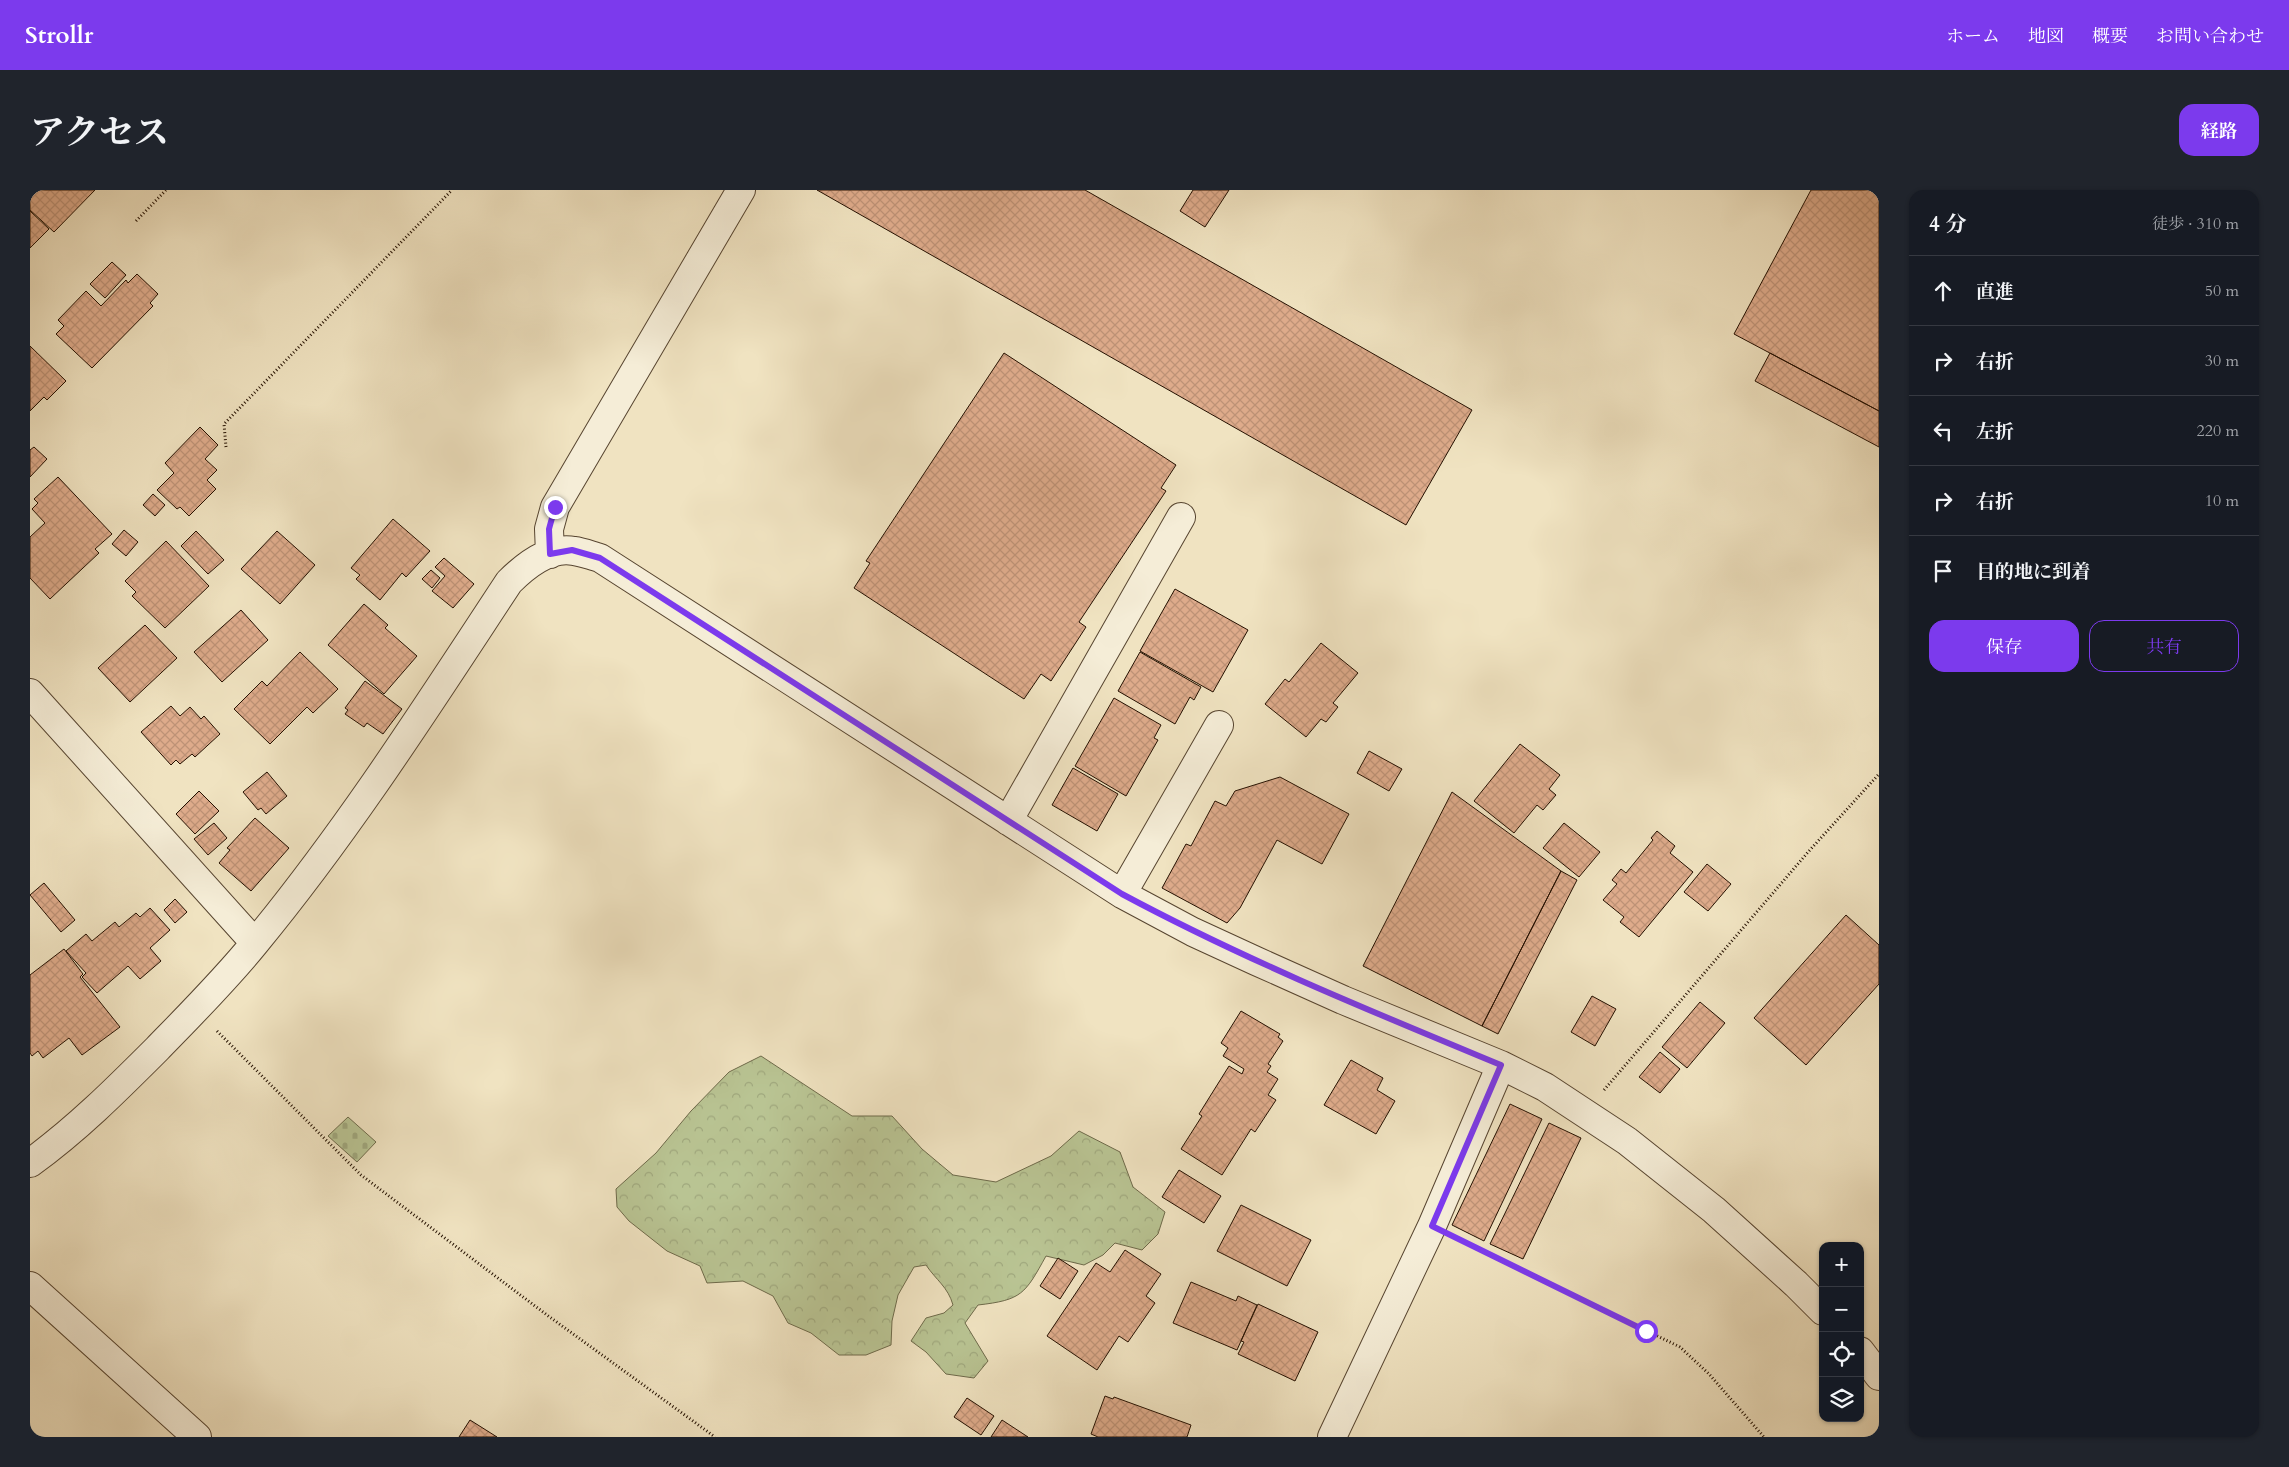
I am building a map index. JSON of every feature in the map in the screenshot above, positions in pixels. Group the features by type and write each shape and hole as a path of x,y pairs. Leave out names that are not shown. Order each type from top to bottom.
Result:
{"street":[{"path":"550,554 549,529 555,507 741,190"},
{"path":"1008,821 1182,517"},
{"path":"30,1163 52,1147 125,1082 196,1009 255,943 333,842 393,758 509,582 526,565 550,554 572,550 600,558 1122,894 1193,932 1256,961 1343,1000 1501,1065 1545,1087 1627,1141 1714,1210 1796,1284 1819,1308"},
{"path":"30,693 255,943"},
{"path":"1122,894 1219,725"},
{"path":"1332,1437 1432,1226 1501,1065"},
{"path":"30,1286 196,1437"},
{"path":"1864,1356 1879,1376"}],"path":[{"path":"136,221 166,190"},
{"path":"226,447 224,424 452,190"},
{"path":"1585,1113 1809,851 1879,774"},
{"path":"196,1009 274,1091 361,1175 547,1315 715,1437"},
{"path":"1432,1226 1680,1347 1709,1374 1764,1437"}],"green space":[{"path":"761,1056 852,1116 892,1116 922,1149 953,1175 996,1182 1051,1156 1079,1131 1120,1152 1133,1187 1165,1212 1158,1234 1142,1250 1115,1243 1103,1255 1084,1265 1046,1256 1033,1279 1021,1293 1004,1301 978,1305 965,1323 988,1361 974,1378 946,1374 926,1352 911,1341 926,1318 944,1313 953,1305 945,1288 926,1265 914,1267 898,1295 892,1321 891,1345 866,1355 839,1355 811,1333 788,1323 773,1296 743,1281 707,1283 700,1266 667,1251 629,1221 617,1207 616,1189 656,1153 691,1111 729,1072"},
{"path":"348,1117 376,1142 357,1162 328,1136"}],"building":[{"path":"34,190 95,190 54,232 30,210 30,194"},
{"path":"817,190 1085,190 1472,410 1406,525"},
{"path":"1193,190 1229,190 1205,227 1180,211"},
{"path":"1811,190 1879,190 1879,411 1734,334"},
{"path":"30,211 49,229 30,248"},
{"path":"112,262 126,275 105,298 90,284"},
{"path":"137,274 158,294 150,303 153,306 92,368 56,334 64,326 58,320 86,291 101,306 126,280 128,283"},
{"path":"30,346 66,381 47,400 44,397 30,411"},
{"path":"1004,353 1176,465 1161,488 1166,491 1079,622 1086,627 1051,681 1041,674 1024,699 854,588 870,563 866,561"},
{"path":"1770,353 1879,411 1879,447 1755,381"},
{"path":"200,427 218,445 205,459 217,470 207,480 216,489 189,516 180,507 177,509 157,490 174,473 165,463"},
{"path":"34,447 47,459 30,477 30,450"},
{"path":"58,477 112,534 95,549 99,553 50,599 30,578 30,537 45,523 32,509 38,503 34,499"},
{"path":"153,494 165,505 155,516 143,505"},
{"path":"393,519 430,551 406,577 402,573 380,600 356,579 360,575 351,568"},
{"path":"124,530 138,542 126,556 112,544"},
{"path":"196,531 224,560 208,574 181,546"},
{"path":"277,531 315,565 280,604 241,569"},
{"path":"166,541 209,586 165,628 132,596 136,592 125,581"},
{"path":"444,558 474,584 453,608 432,591 445,576 435,567"},
{"path":"431,570 440,578 432,588 422,579"},
{"path":"1175,589 1248,630 1213,692 1140,651"},
{"path":"364,604 388,625 385,628 417,656 384,694 328,645"},
{"path":"241,610 268,640 222,682 194,652"},
{"path":"145,625 177,658 130,702 98,668"},
{"path":"1321,643 1358,673 1333,703 1338,707 1326,722 1321,719 1306,737 1265,704 1285,679 1289,682"},
{"path":"300,652 338,689 313,713 307,707 270,744 234,709 262,681 267,686"},
{"path":"1140,652 1201,687 1194,700 1190,697 1175,724 1118,691"},
{"path":"365,681 402,709 383,734 367,723 364,727 345,714 348,710 345,708"},
{"path":"1114,698 1161,725 1154,738 1158,740 1126,796 1075,766"},
{"path":"171,706 180,716 190,707 201,719 204,716 220,734 195,757 192,754 180,764 176,760 171,765 141,732"},
{"path":"1520,744 1560,775 1549,789 1556,795 1543,810 1537,805 1514,833 1474,801"},
{"path":"1369,751 1402,769 1389,791 1357,773"},
{"path":"1073,768 1118,794 1097,831 1052,805"},
{"path":"267,772 287,796 266,814 261,808 258,810 243,792"},
{"path":"1280,777 1349,814 1322,864 1277,840 1240,908 1227,923 1162,888 1186,844 1191,846 1215,801 1226,806 1235,791"},
{"path":"199,791 219,811 195,834 176,814"},
{"path":"1452,792 1561,871 1482,1026 1363,966"},
{"path":"255,818 289,848 251,891 219,863 230,850 227,848"},
{"path":"214,823 227,838 208,855 194,839"},
{"path":"1564,823 1600,852 1579,877 1543,848"},
{"path":"1657,831 1675,846 1670,853 1693,872 1639,937 1620,922 1624,917 1603,900 1617,884 1612,880 1621,869 1626,873 1653,840 1651,838"},
{"path":"1707,864 1731,884 1708,911 1684,892"},
{"path":"1561,871 1577,880 1498,1034 1482,1026"},
{"path":"44,883 75,920 61,932 30,895"},
{"path":"175,899 187,912 175,923 164,910"},
{"path":"150,908 170,930 150,948 161,961 140,979 128,966 97,993 82,977 86,973 66,951 86,934 92,941 115,922 119,927 136,913 140,917"},
{"path":"1846,915 1879,945 1879,984 1806,1065 1754,1018"},
{"path":"64,949 83,974 80,977 120,1027 82,1055 69,1038 43,1058 38,1051 32,1056 30,1053 30,975"},
{"path":"1592,996 1616,1009 1595,1046 1571,1032"},
{"path":"1700,1002 1725,1023 1687,1068 1662,1047"},
{"path":"1241,1011 1280,1034 1278,1037 1283,1041 1268,1064 1271,1066 1267,1072 1278,1079 1268,1095 1276,1100 1255,1132 1251,1129 1222,1175 1181,1149 1202,1116 1199,1114 1229,1066 1242,1074 1244,1069 1223,1056 1228,1048 1221,1043"},
{"path":"1660,1052 1680,1069 1660,1093 1639,1077"},
{"path":"1351,1060 1383,1078 1377,1090 1395,1101 1376,1134 1324,1105"},
{"path":"1510,1104 1542,1119 1484,1241 1452,1225"},
{"path":"1549,1123 1581,1138 1523,1259 1490,1244"},
{"path":"1179,1170 1221,1196 1204,1223 1162,1197"},
{"path":"1241,1205 1311,1240 1287,1286 1217,1251"},
{"path":"1125,1250 1161,1274 1146,1296 1155,1303 1128,1342 1119,1336 1097,1370 1047,1336 1096,1263 1110,1272"},
{"path":"1058,1258 1078,1271 1060,1299 1040,1286"},
{"path":"1191,1282 1236,1301 1238,1296 1257,1305 1237,1350 1173,1323"},
{"path":"1258,1304 1318,1332 1295,1381 1238,1354 1244,1342 1241,1341"},
{"path":"1105,1396 1113,1399 1114,1397 1191,1425 1187,1437 1098,1437 1091,1434"},
{"path":"967,1398 994,1416 981,1435 954,1417"},
{"path":"470,1420 497,1437 459,1437"},
{"path":"1002,1420 1028,1437 991,1437"}],"route":[{"path":"555,507 549,529 550,554 572,550 600,558 928,771 1122,894 1193,932 1256,961 1343,1000 1501,1065 1432,1226 1646,1331"}]}
